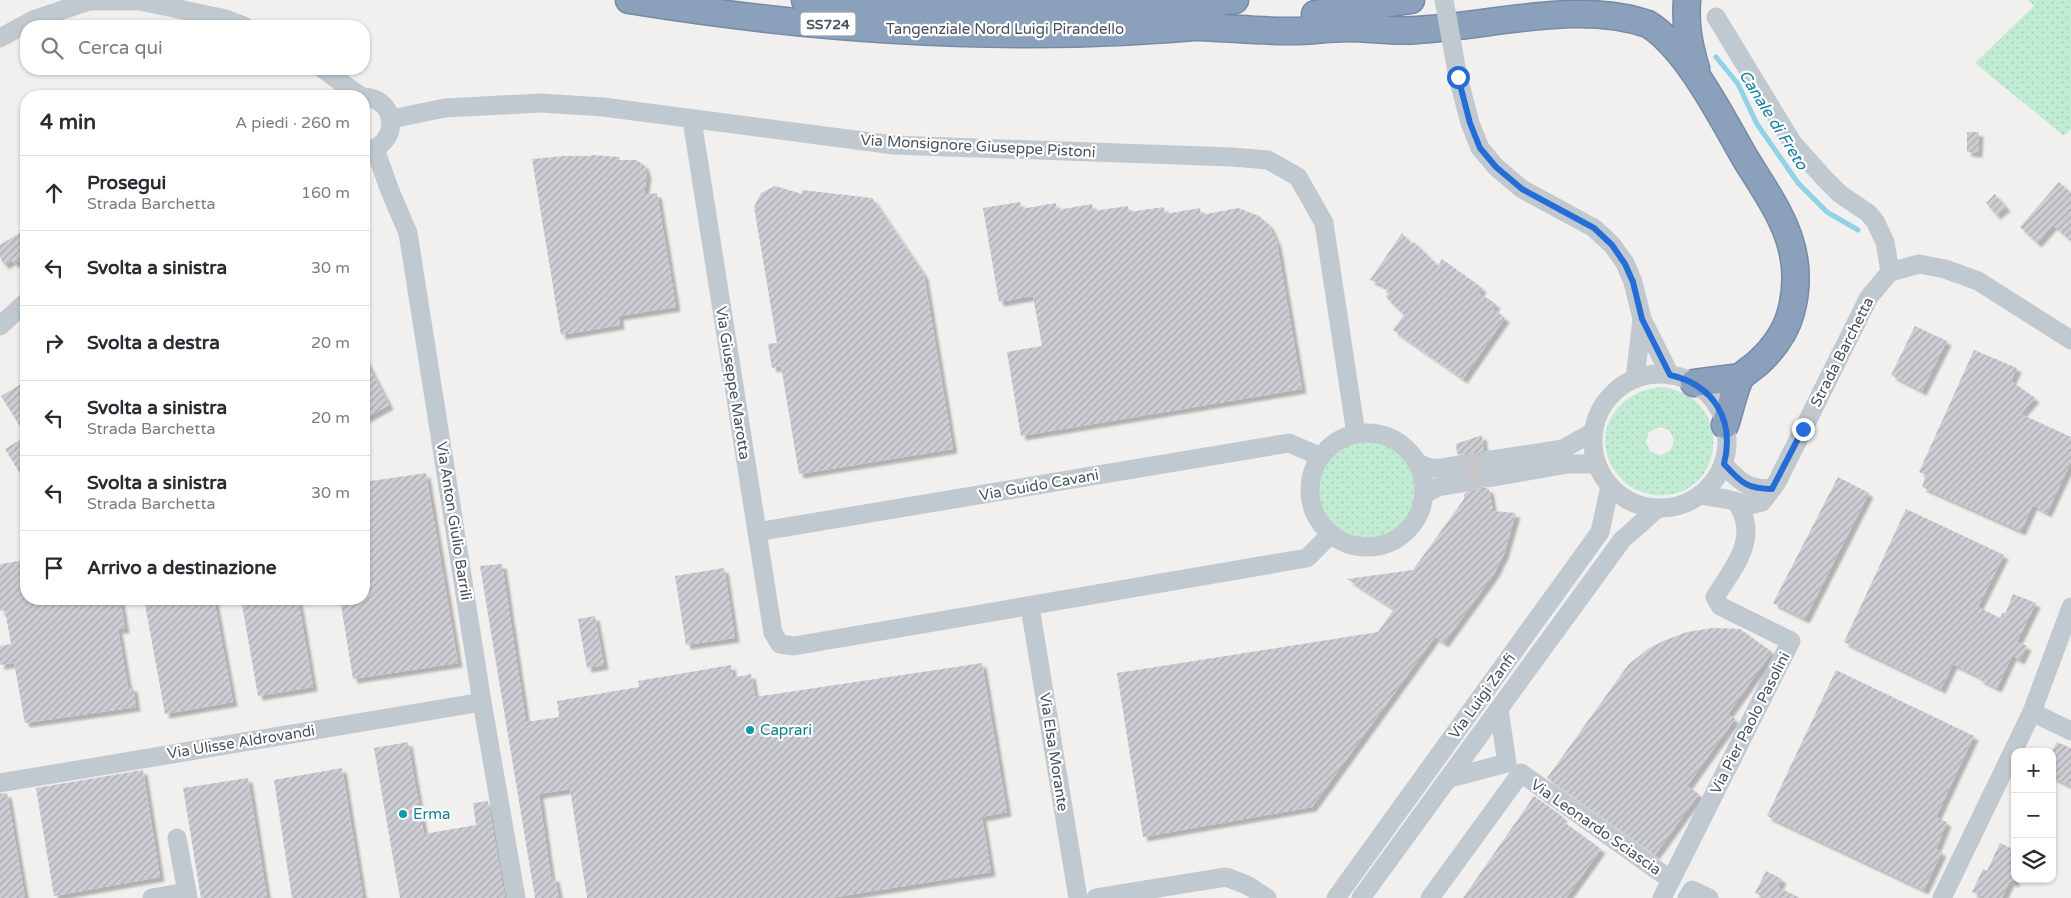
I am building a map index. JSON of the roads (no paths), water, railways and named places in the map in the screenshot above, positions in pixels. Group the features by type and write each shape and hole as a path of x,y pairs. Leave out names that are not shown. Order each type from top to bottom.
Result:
{"highway":[{"name":"Tangenziale Nord Luigi Pirandello","path":"629,0 778,20 883,29 1030,33 1200,27 1304,16 1411,0"},
{"name":"Tangenziale Nord Luigi Pirandello","path":"805,0 945,9 1101,10 1165,8 1235,0"},
{"path":"945,9 1028,0"},
{"path":"1687,0 1688,44 1699,79"},
{"path":"1200,27 1290,32 1339,28 1417,30 1478,22 1544,9 1575,6 1599,7 1619,12 1648,25 1668,41 1699,79 1785,225 1790,238 1795,264 1794,298 1787,323 1771,348 1741,377 1726,425"},
{"path":"1694,383 1741,377"}],"street":[{"path":"33,20 89,1 140,0 230,20"},
{"path":"1444,0 1458,77 1470,123 1480,148 1496,167 1522,189 1594,228 1612,245 1625,264 1633,282 1642,319 1670,375"},
{"path":"1716,17 1792,142 1828,183 1875,221 1885,242 1890,272 1919,264 1945,269 1978,281 2071,340"},
{"path":"0,38 20,27"},
{"path":"331,75 352,90"},
{"path":"370,99 383,105 391,119 388,137 383,144 370,150"},
{"name":"Via Monsignore Giuseppe Pistoni","path":"391,119 445,108 541,103 603,107 894,145 1232,157 1268,160 1298,177 1324,223 1356,434"},
{"name":"Via Giuseppe Marotta","path":"692,120 757,532 774,632 780,644 794,646 1030,607"},
{"name":"Via Anton Giulio Barrili","path":"370,152 408,233 482,702 516,898"},
{"name":"Strada Barchetta","path":"1700,495 1750,505 1762,502 1772,489 1869,297 1890,272"},
{"path":"0,326 20,308"},
{"path":"1634,379 1642,319"},
{"path":"1651,374 1670,375 1694,383 1714,401 1726,425 1728,440 1724,464 1716,480 1700,495 1683,504 1658,508 1634,504 1610,486 1596,464 1593,450 1593,432 1599,413 1607,400 1620,387 1634,379 1651,374"},
{"path":"1593,432 1563,449 1486,470 1568,464 1596,464"},
{"path":"1368,433 1390,438 1400,443 1417,462 1424,481 1425,494 1423,505 1416,522 1400,538 1383,546 1370,548 1356,547 1341,541 1330,534 1318,520 1311,503 1312,475 1319,456 1337,441 1356,434 1368,433"},
{"name":"Via Guido Cavani","path":"757,532 1289,443 1319,456"},
{"path":"1417,462 1427,468 1461,474 1425,494"},
{"path":"1724,464 1739,481 1755,489 1772,489"},
{"name":"Via Luigi Zanfi","path":"1336,898 1600,532 1610,486"},
{"name":"Via Pier Paolo Pasolini","path":"1662,898 1791,641 1720,606 1715,596 1734,568 1747,537 1744,513 1737,503"},
{"name":"Via Luigi Zanfi","path":"1361,898 1500,710 1622,540 1658,508"},
{"path":"1030,607 1307,558 1330,534"},
{"name":"Via Elsa Morante","path":"1030,607 1078,898"},
{"path":"1942,898 2032,712 2071,607"},
{"name":"Via Ulisse Aldrovandi","path":"0,782 482,702"},
{"path":"1450,778 1514,768 1500,710"},
{"path":"2032,712 2071,731"},
{"name":"Via Leonardo Sciascia","path":"1430,898 1514,768 1671,880"},
{"path":"152,898 187,895 177,838"},
{"path":"1096,898 1226,877 1247,884 1267,898"},
{"path":"1688,898 1692,890 1709,898"}],"waterway":[{"name":"Canale di Freto","path":"1716,57 1738,84 1757,124 1798,183 1827,212 1858,230"}],"tunnel":[{"path":"1459,465 1485,461"},
{"path":"1462,483 1488,478"}],"place":[{"name":"Caprari","path":"750,730"},
{"name":"Erma","path":"403,814"}]}
